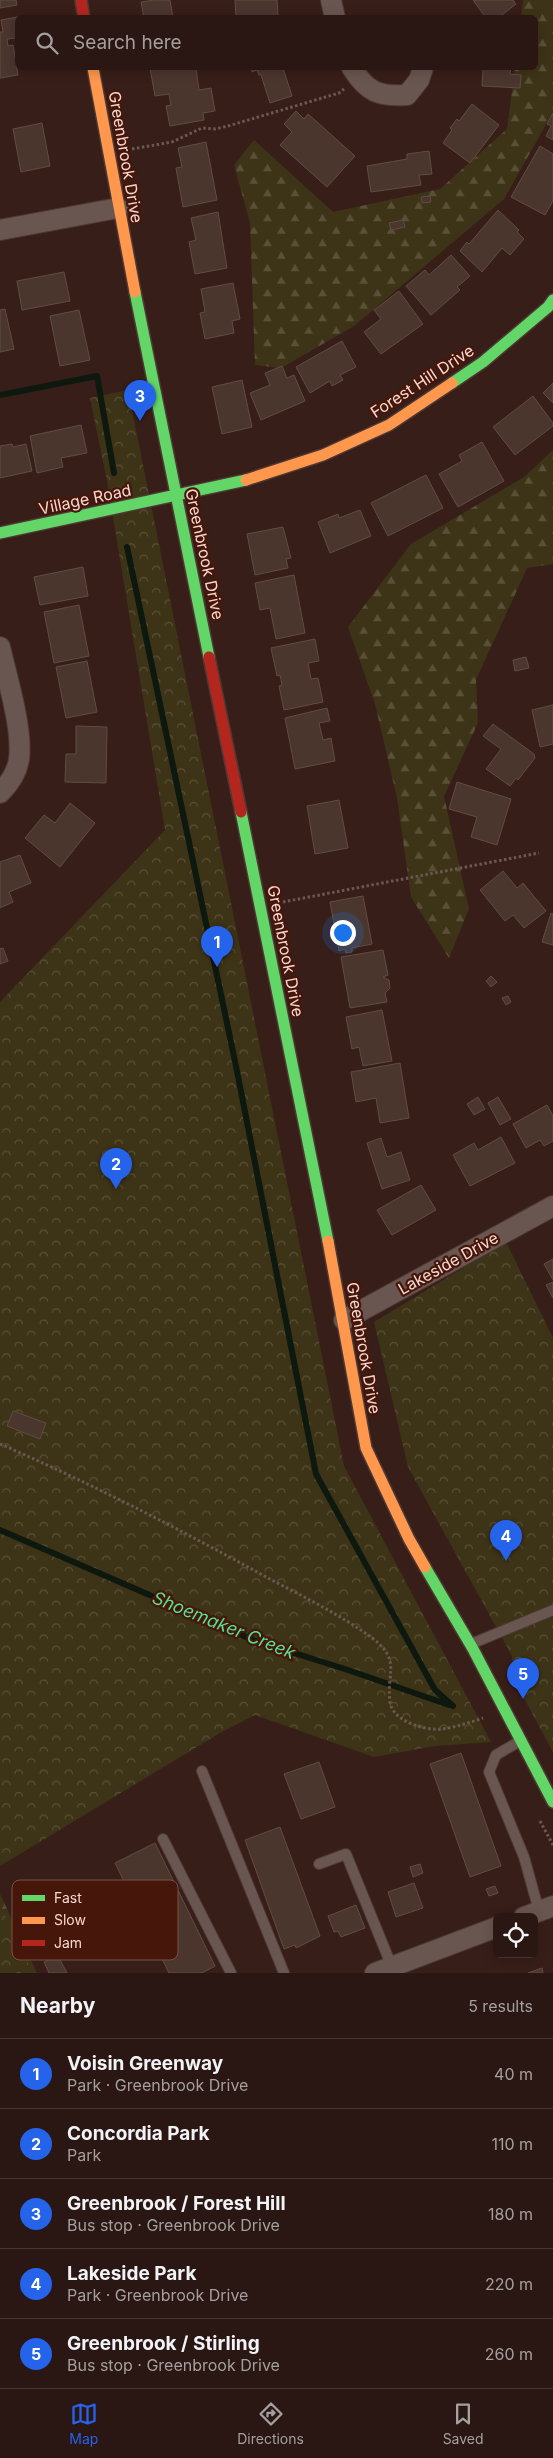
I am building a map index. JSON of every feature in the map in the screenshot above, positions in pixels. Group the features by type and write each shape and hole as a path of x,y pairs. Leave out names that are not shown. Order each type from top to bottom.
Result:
{"street":[{"path":"81,0 84,15"},
{"path":"331,0 334,15"},
{"name":"Greenbrook Drive","path":"93,70 118,208 344,1320 366,1448 409,1539 470,1644 553,1802"},
{"path":"356,73 370,90 389,96 407,95 419,80 422,70"},
{"path":"0,230 118,208"},
{"name":"Forest Hill Drive","path":"177,496 247,480 323,455 389,425 483,362 553,300"},
{"name":"Village Road","path":"0,533 177,496"},
{"path":"0,648 17,727 19,760 10,782 0,793"},
{"name":"Lakeside Drive","path":"344,1320 553,1206"},
{"path":"383,1970 493,1929"}],"lane":[{"path":"470,1644 553,1610"},
{"path":"521,1740 496,1756 490,1772 524,1857 539,1911"},
{"path":"202,1771 284,1973"},
{"path":"163,1839 231,1973"},
{"path":"319,1864 346,1854 383,1970"}],"path":[{"path":"132,149 172,142 202,128 215,129 228,126 338,92 356,73"},
{"path":"282,902 539,853"},
{"path":"0,1444 61,1470 161,1520 334,1614 373,1638 383,1648 390,1660 392,1672 390,1704 396,1716 409,1723 442,1729 505,1709"}],"green space":[{"path":"523,0 553,0 553,112 504,199 354,326 281,368 255,365 250,223 234,165 254,140 333,212 440,189 507,129 515,70 538,70 538,15 521,15"},
{"path":"128,390 344,1466 491,1742 435,1746 374,1757 255,1715 220,1733 0,1866 0,1002 165,830 107,481 90,398"},
{"path":"553,450 553,564 527,568 476,680 478,723 444,796 469,909 449,958 411,897 397,798 375,704 348,627 411,544 524,477"},
{"path":"506,1242 553,1338 553,1752 512,1676 512,1656 408,1467 374,1322"},
{"path":"0,1894 12,1920 12,1960 31,1960 37,1973 0,1973"},
{"path":"0,1905 12,1930 12,1960 27,1960 33,1973 0,1973"}],"building":[{"path":"0,0 16,0 17,5 0,8"},
{"path":"170,0 172,15 143,15 141,2"},
{"path":"235,0 277,0 278,15 236,15"},
{"path":"473,0 513,0 516,4 502,15 484,15"},
{"path":"15,18 15,38 7,39 8,46 13,45 15,70 17,70 18,75 0,78 0,32 3,32 1,20"},
{"path":"150,70 196,70 199,90 211,88 215,111 203,113 204,120 170,126 166,106 171,105 169,94 155,96"},
{"path":"257,70 284,70 292,96 270,103 261,75 259,75"},
{"path":"483,70 511,70 510,74 521,75 520,88 482,86"},
{"path":"472,104 499,125 470,163 443,143 452,130 450,128 457,119 459,121"},
{"path":"296,111 304,119 308,114 355,156 327,187 280,145 292,132 284,124"},
{"path":"553,113 553,140 546,136 551,126 547,124"},
{"path":"42,123 50,166 21,172 13,129"},
{"path":"206,142 217,200 183,207 176,168 182,167 178,148"},
{"path":"540,146 553,154 553,201 545,215 511,197"},
{"path":"429,151 432,174 419,175 421,185 371,192 367,166 407,159 407,154"},
{"path":"430,196 431,202 422,203 421,197"},
{"path":"498,210 519,230 517,232 524,239 510,255 502,248 482,272 460,251 467,242 469,244"},
{"path":"218,212 227,268 195,274 189,242 196,240 191,218"},
{"path":"403,220 405,227 391,230 389,223"},
{"path":"451,255 470,276 457,287 460,290 431,315 406,286 425,270 429,275"},
{"path":"64,272 70,301 22,310 17,281"},
{"path":"233,283 240,319 232,321 234,333 205,339 200,313 205,312 201,289"},
{"path":"399,291 423,324 381,354 364,332 381,319 374,310"},
{"path":"5,309 14,349 0,352 0,310"},
{"path":"79,310 90,360 60,366 50,316"},
{"path":"342,341 356,367 340,375 343,380 332,386 330,381 310,393 296,367"},
{"path":"282,366 287,378 294,375 305,401 261,420 250,393 270,385 265,373"},
{"path":"242,380 252,427 222,434 212,387"},
{"path":"553,383 553,403 543,393"},
{"path":"533,396 553,423 553,426 515,455 493,427"},
{"path":"81,425 87,453 61,458 63,467 37,473 30,436"},
{"path":"482,442 504,481 458,507 439,474 462,461 459,455"},
{"path":"12,444 13,447 26,444 32,471 0,478 0,446"},
{"path":"426,475 443,508 388,536 371,503"},
{"path":"360,510 371,536 330,553 318,522 338,514 339,518"},
{"path":"283,527 291,558 286,559 288,568 255,575 247,534"},
{"path":"83,567 88,596 40,605 34,577"},
{"path":"294,575 305,633 276,639 270,608 260,610 255,583"},
{"path":"79,605 89,656 54,663 44,612"},
{"path":"315,639 319,661 308,663 311,679 318,678 323,702 284,710 279,686 282,685 280,675 277,676 271,648"},
{"path":"526,657 529,668 515,671 513,660"},
{"path":"87,661 97,712 66,718 56,667"},
{"path":"553,705 553,744 540,747 532,710"},
{"path":"327,708 330,721 319,723 323,740 331,738 335,761 295,769 285,718"},
{"path":"493,724 534,754 535,758 518,780 516,778 510,786 486,769 501,749 483,736"},
{"path":"76,726 107,727 106,783 65,782 66,754 76,754"},
{"path":"457,782 511,799 497,845 471,837 477,817 449,809"},
{"path":"339,800 348,848 315,854 307,806"},
{"path":"70,803 95,823 60,867 25,838 44,815 55,823"},
{"path":"20,855 31,883 9,892 13,902 0,908 0,862"},
{"path":"503,871 517,888 523,883 546,911 524,928 513,915 505,921 480,890"},
{"path":"363,896 372,944 352,948 352,952 346,953 345,949 339,951 330,902"},
{"path":"551,913 553,914 553,945 542,942"},
{"path":"3,948 8,961 0,964 0,949"},
{"path":"383,950 388,975 383,977 389,980 390,988 385,993 387,1002 350,1008 341,957"},
{"path":"491,976 497,982 491,987 486,981"},
{"path":"508,996 511,1002 506,1005 502,998"},
{"path":"382,1010 392,1061 363,1066 359,1047 352,1049 346,1017"},
{"path":"400,1063 409,1118 380,1123 376,1098 356,1102 351,1072"},
{"path":"478,1097 485,1109 474,1115 467,1104"},
{"path":"498,1097 511,1119 500,1125 488,1103"},
{"path":"547,1105 553,1116 553,1141 544,1146 540,1140 526,1148 513,1124"},
{"path":"501,1137 515,1163 470,1186 453,1155 474,1143 478,1150"},
{"path":"381,1138 387,1157 401,1152 410,1180 382,1189 367,1143"},
{"path":"421,1185 436,1210 392,1235 377,1210"},
{"path":"553,1259 553,1280 544,1264"},
{"path":"553,1282 553,1298 546,1285"},
{"path":"13,1411 46,1423 40,1439 7,1426"},
{"path":"461,1753 501,1866 470,1877 430,1764"},
{"path":"319,1762 335,1807 301,1819 284,1774"},
{"path":"280,1827 320,1936 296,1948 295,1945 284,1949 245,1840"},
{"path":"155,1843 173,1880 123,1880 115,1863"},
{"path":"420,1864 423,1873 413,1877 410,1867"},
{"path":"414,1883 423,1908 396,1917 388,1892"},
{"path":"495,1886 498,1893 489,1896 486,1889"},
{"path":"178,1890 215,1966 202,1973 169,1973 163,1960 178,1960"},
{"path":"356,1905 365,1928 341,1937 338,1931 334,1932 328,1916"},
{"path":"60,1960 67,1973 49,1973 44,1962"},
{"path":"542,1968 543,1973 528,1973"}],"waterway":[{"path":"0,395 97,376 114,473"},
{"path":"127,547 236,1066 316,1474 435,1690 453,1706"},
{"name":"Shoemaker Creek","path":"0,1530 253,1640 449,1705"}],"traffic: fast":[{"path":"135,292 209,657"},
{"path":"452,383 483,362 548,307 553,300"},
{"path":"0,533 246,480"},
{"path":"241,812 328,1241"},
{"path":"425,1567 473,1649 553,1802"}],"traffic: slow":[{"path":"93,70 135,292"},
{"path":"246,480 323,455 389,425 452,383"},
{"path":"328,1241 366,1448 409,1539 425,1567"}],"traffic: jam":[{"path":"81,0 84,15"},
{"path":"209,657 241,812"}],"place":[{"name":"Greenbrook / Forest Hill","path":"140,421"},
{"name":"Voisin Greenway","path":"217,967"},
{"name":"Concordia Park","path":"116,1189"},
{"name":"Lakeside Park","path":"506,1561"},
{"name":"Greenbrook / Stirling","path":"523,1699"}]}
